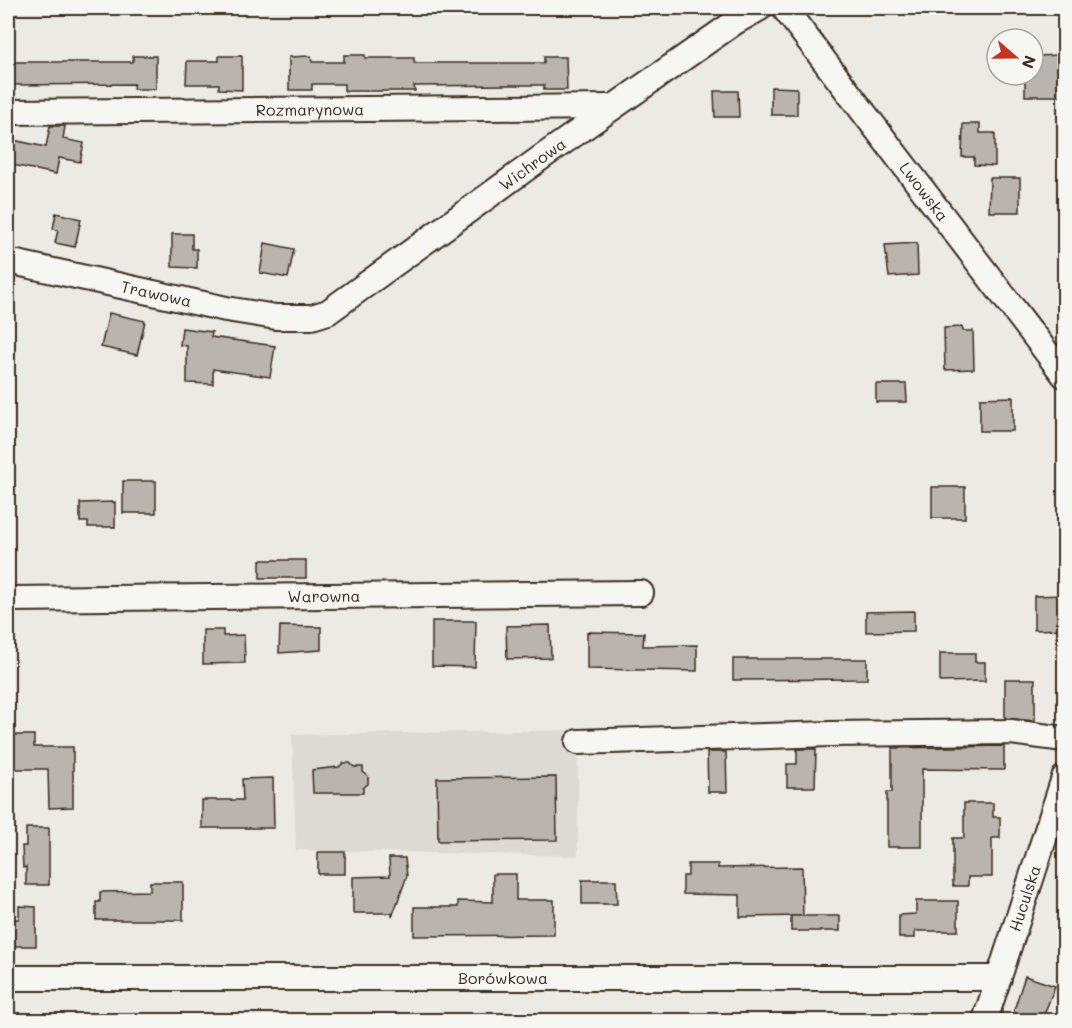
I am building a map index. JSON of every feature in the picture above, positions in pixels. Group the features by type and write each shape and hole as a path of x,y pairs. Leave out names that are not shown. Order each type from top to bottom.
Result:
{"street":[{"name":"Wichrowa","path":"304,318 327,312 339,304 613,107 735,22 760,8"},
{"name":"Lwowska","path":"784,8 1065,375"},
{"name":"Rozmarynowa","path":"8,112 613,107"},
{"name":"Trawowa","path":"8,261 226,309 276,317 304,318"},
{"name":"Warowna","path":"8,598 641,593"},
{"path":"578,742 830,734 1011,732 1065,739"},
{"name":"Huculska","path":"985,1020 1065,778"},
{"name":"Borówkowa","path":"8,978 999,978"}],"shaded area":[{"path":"578,730 578,856 296,850 292,735"}],"building":[{"path":"344,55 365,55 365,58 414,58 414,63 544,63 544,57 566,57 567,90 544,90 544,85 511,85 414,86 415,91 344,91 344,84 312,84 312,90 289,90 289,57 311,56 312,62 344,62"},
{"path":"1059,55 1059,58 1065,58 1065,96 1025,96 1025,87 1045,87 1045,56"},
{"path":"133,56 156,56 156,89 133,89 134,84 8,85 8,62 133,62"},
{"path":"219,56 242,56 242,90 219,89 219,84 186,84 187,61 219,61"},
{"path":"771,87 797,88 797,115 771,115"},
{"path":"714,91 738,91 739,117 715,117"},
{"path":"963,124 980,124 980,133 995,133 995,166 974,165 974,157 962,157"},
{"path":"50,126 65,126 63,139 84,143 80,162 59,158 56,174 8,164 8,139 46,147"},
{"path":"990,178 1020,178 1020,212 989,212"},
{"path":"56,213 81,219 75,247 55,243 58,230 53,229"},
{"path":"172,234 192,234 192,249 197,249 197,268 172,267"},
{"path":"265,243 294,249 288,278 260,273"},
{"path":"917,243 918,275 889,277 885,245"},
{"path":"109,313 145,321 137,355 101,347"},
{"path":"962,327 963,331 973,331 974,369 945,370 944,328"},
{"path":"182,328 212,332 211,337 275,346 270,377 213,369 213,384 187,383 187,346 180,345"},
{"path":"876,384 906,384 907,402 876,402"},
{"path":"1013,397 1013,431 980,431 980,398"},
{"path":"123,481 156,481 156,513 123,513"},
{"path":"932,487 965,487 965,518 932,518"},
{"path":"115,502 115,527 88,527 88,522 80,522 80,503"},
{"path":"260,560 306,560 306,578 260,578"},
{"path":"1065,595 1065,629 1034,630 1034,596"},
{"path":"914,611 914,631 866,632 866,612"},
{"path":"432,621 476,621 475,667 432,666"},
{"path":"550,625 551,658 507,659 506,626"},
{"path":"280,626 321,627 321,650 279,653"},
{"path":"203,630 223,630 223,636 244,635 245,663 203,664"},
{"path":"587,632 644,633 643,646 697,645 697,671 587,669"},
{"path":"940,653 975,653 975,662 985,662 985,681 940,682"},
{"path":"733,659 867,659 867,679 733,680"},
{"path":"1005,679 1035,679 1035,721 1005,718"},
{"path":"8,735 34,735 34,747 73,747 73,807 49,808 48,769 8,769"},
{"path":"1004,746 1004,770 922,769 922,847 887,847 887,792 892,792 892,748"},
{"path":"797,749 816,749 815,787 787,787 787,764 797,764"},
{"path":"707,752 726,752 727,792 708,792"},
{"path":"343,763 363,767 363,772 368,776 368,784 363,788 363,793 313,793 312,770 339,767"},
{"path":"556,777 557,840 438,841 437,778"},
{"path":"273,778 274,828 202,828 202,800 243,800 242,779"},
{"path":"964,803 993,803 993,817 1000,817 1000,838 992,838 992,877 968,877 968,886 953,886 953,838 964,838"},
{"path":"26,828 49,828 49,885 26,885 26,867 23,868 22,846 26,846"},
{"path":"318,852 345,852 345,874 318,874"},
{"path":"389,858 405,858 407,876 392,917 392,913 353,913 353,877 390,876"},
{"path":"688,864 718,864 718,868 802,867 803,916 740,917 740,895 683,894 683,876 688,876"},
{"path":"493,874 516,874 516,900 554,900 554,935 414,936 414,907 458,907 458,901 493,902"},
{"path":"582,880 616,880 617,904 582,904"},
{"path":"150,882 183,882 183,920 96,920 96,902 100,902 100,892 150,891"},
{"path":"916,901 958,901 958,931 915,931 915,938 899,938 899,915 916,914"},
{"path":"19,906 36,907 36,946 12,946 12,938 8,938 8,919 19,919"},
{"path":"791,916 840,916 840,931 791,931"},
{"path":"1025,976 1055,986 1042,1020 1027,1020 1012,1016"}]}
